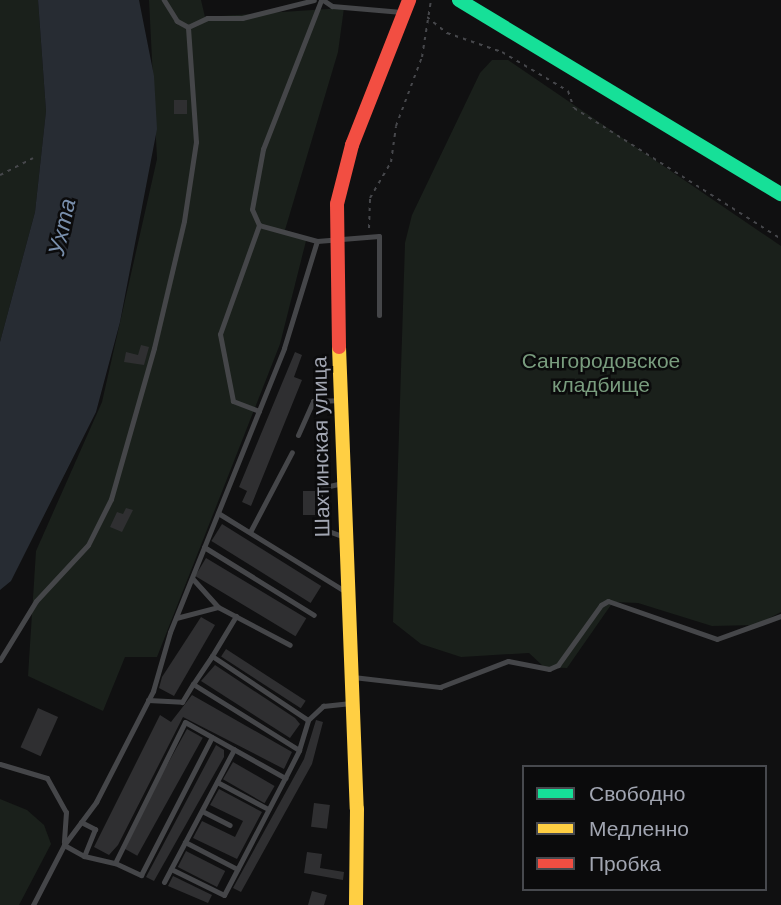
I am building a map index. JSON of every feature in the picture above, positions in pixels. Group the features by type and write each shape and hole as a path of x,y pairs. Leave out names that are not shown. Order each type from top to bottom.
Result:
{"street":[{"path":"459,0 781,194"},
{"name":"Шахтинская улица","path":"356,905 357,810 341,483 338,237 341,180 407,6"}],"lane":[{"path":"164,0 177,21 188,27"},
{"path":"188,27 207,18 242,18 314,0"},
{"path":"259,411 233,401 220,334 259,225 252,209 263,149 322,0 332,6 407,6"},
{"path":"0,660 36,601 88,545 123,467 192,180 196,142 188,27"},
{"path":"259,225 317,241 338,237 379,236 379,315"},
{"path":"35,904 64,845 81,822 148,700 176,618 259,411 317,241"},
{"path":"298,435 313,401 340,400"},
{"path":"250,533 292,452"},
{"path":"341,483 320,488 320,528 344,537"},
{"path":"218,513 345,592"},
{"path":"204,547 314,615"},
{"path":"192,578 218,607 290,645"},
{"path":"350,677 440,687 508,661 549,669 558,665 600,605 608,601 717,639 781,616"},
{"path":"176,618 218,607"},
{"path":"148,700 182,702 236,616"},
{"path":"212,656 308,720"},
{"path":"193,684 299,750"},
{"path":"171,869 224,895 299,750 308,720 323,706 351,703"},
{"path":"116,863 185,722 285,778"},
{"path":"64,845 84,856 116,863 141,875 212,737"},
{"path":"164,882 234,749"},
{"path":"1,765 47,778 66,812 64,845"},
{"path":"217,782 268,809"},
{"path":"202,811 230,825"},
{"path":"81,822 95,829 84,856"},
{"path":"185,842 237,869"}],"path":[{"path":"369,236 370,198 391,162 396,126 422,57 431,0"},
{"path":"427,17 447,33 502,52 569,91 574,108 781,239"},
{"path":"0,174 33,158"}],"green space":[{"path":"0,0 38,0 46,111 35,212 0,342"},
{"path":"149,0 201,0 205,17 344,8 338,52 285,230 307,237 280,344 157,657 125,657 103,711 28,676 36,551 102,402 157,159"},
{"name":"Сангородовское кладбище","path":"492,60 508,60 781,246 781,612 756,625 712,626 638,603 613,602 567,668 544,667 529,653 461,657 421,644 393,622 405,243 412,215 480,73"},
{"path":"0,799 27,810 44,825 51,844 19,905 0,905"}],"water":[{"name":"Ухта","path":"38,0 139,0 154,76 157,129 120,322 96,412 11,581 0,590 0,342 35,212 46,111"}],"building":[{"path":"174,100 187,100 187,114 174,114"},
{"path":"141,345 149,347 144,365 124,362 126,352 138,355"},
{"path":"295,352 302,355 294,377 302,380 251,506 242,502 247,491 239,487"},
{"path":"303,491 315,491 315,515 303,515"},
{"path":"126,508 133,510 122,532 110,527 117,512 123,514"},
{"path":"222,524 321,586 311,603 211,541"},
{"path":"206,558 306,618 295,636 195,576"},
{"path":"201,617 215,625 174,696 159,688 162,677"},
{"path":"226,649 306,701 301,708 221,657"},
{"path":"215,665 295,718 300,724 290,738 201,681"},
{"path":"192,695 292,752 284,769 183,717 118,845 109,855 94,847 160,715 171,722"},
{"path":"38,708 58,717 41,756 21,747"},
{"path":"316,720 323,722 312,764 241,892 233,888 304,759"},
{"path":"187,729 203,738 137,856 122,847"},
{"path":"216,745 224,750 224,757 154,881 146,877"},
{"path":"233,762 275,786 265,803 223,779"},
{"path":"219,789 262,812 237,859 193,838 202,821 235,837 243,821 210,805"},
{"path":"314,803 330,805 327,829 311,827"},
{"path":"186,851 225,871 217,887 178,867"},
{"path":"307,852 322,854 320,868 344,872 343,880 304,873"},
{"path":"173,876 212,895 208,903 168,886"},
{"path":"312,891 327,895 324,905 308,905"}],"traffic: fast":[{"path":"459,0 781,194"}],"traffic: slow":[{"path":"339,347 357,809 356,905"}],"traffic: jam":[{"path":"339,347 337,204 352,145 409,0"}]}
